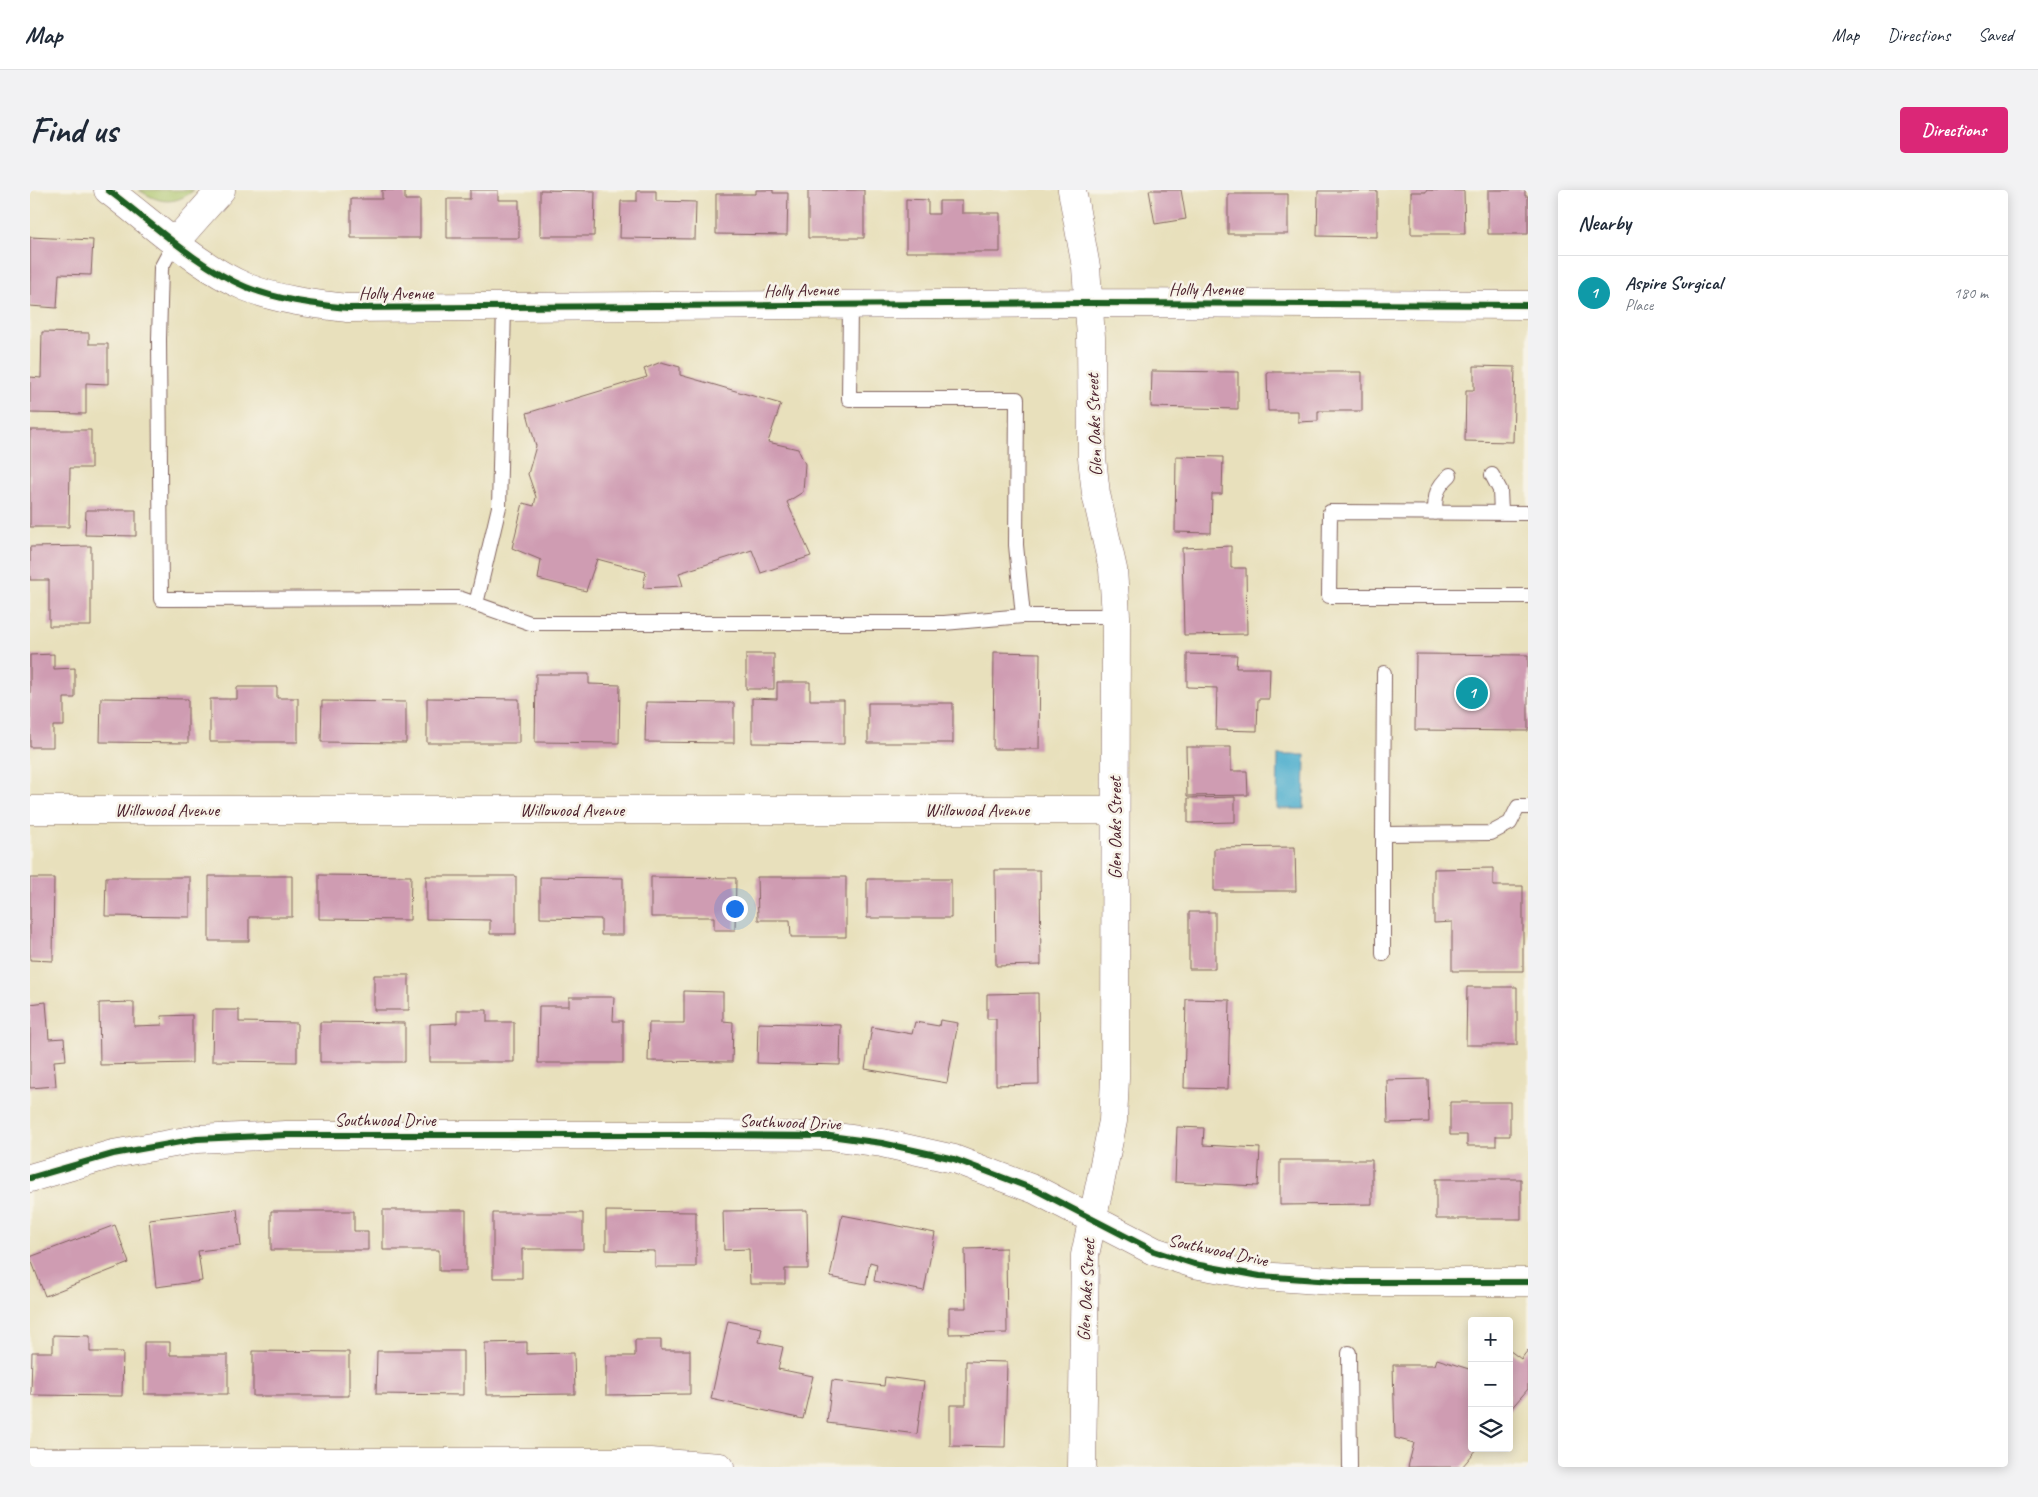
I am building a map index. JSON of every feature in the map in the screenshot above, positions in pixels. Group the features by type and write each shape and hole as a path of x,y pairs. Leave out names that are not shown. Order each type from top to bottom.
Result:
{"street":[{"name":"Holly Avenue","path":"108,190 214,271 238,283 296,301 347,308 1088,302 1528,305"},
{"path":"175,242 221,190"},
{"name":"Glen Oaks Street","path":"1072,190 1086,267 1091,337 1092,458 1096,494 1113,569 1116,616 1114,810 1115,1078 1113,1121 1102,1181 1092,1218 1085,1264 1082,1467"},
{"name":"Willowood Avenue","path":"30,810 1114,810"},
{"name":"Southwood Drive","path":"30,1178 113,1154 197,1139 286,1135 830,1136 882,1142 954,1159 1036,1190 1154,1251 1194,1264 1260,1276 1348,1282 1528,1282"},
{"path":"30,1462 650,1462 720,1467"}],"lane":[{"path":"175,242 161,268 158,339 161,599 459,598 530,623 944,623 1023,616 1116,616"},
{"path":"850,305 849,400 1017,399 1016,545 1023,616"},
{"path":"476,604 499,507 504,307"},
{"path":"1492,475 1500,490 1500,513"},
{"path":"1435,513 1435,496 1442,483 1450,476"},
{"path":"1528,513 1330,512 1329,596 1528,596"},
{"path":"1383,954 1384,673"},
{"path":"1383,834 1491,834 1510,823 1518,807 1528,807"},
{"path":"1348,1353 1350,1467"}],"green space":[{"path":"139,190 194,190 180,199 167,201 153,198"}],"water":[{"path":"1278,755 1305,755 1304,809 1277,809"}],"building":[{"path":"382,190 405,190 405,200 420,200 420,238 351,238 351,199 382,199"},
{"path":"470,190 498,190 498,200 519,200 519,238 447,238 447,199 470,199"},
{"path":"540,190 595,191 594,236 540,236"},
{"path":"756,190 773,190 773,193 788,193 787,235 716,234 716,194 756,194"},
{"path":"808,190 864,190 864,238 808,238"},
{"path":"1149,190 1181,190 1186,219 1155,224"},
{"path":"1426,190 1464,191 1465,234 1411,234 1411,192 1426,192"},
{"path":"1488,190 1525,190 1525,196 1528,196 1528,234 1488,234"},
{"path":"637,191 656,191 656,201 696,202 695,239 620,238 621,201 637,201"},
{"path":"1318,191 1377,191 1377,237 1317,236"},
{"path":"1228,194 1288,194 1288,234 1228,234"},
{"path":"906,199 928,200 928,214 939,214 939,201 962,201 962,213 1000,213 1000,252 906,252"},
{"path":"30,237 93,240 91,275 59,274 57,308 30,306"},
{"path":"42,332 89,333 89,344 108,344 108,384 86,383 86,414 30,413 30,377 41,378"},
{"path":"661,362 680,367 680,375 781,404 768,442 798,449 805,464 803,492 787,502 811,556 761,573 752,550 679,573 683,586 643,588 646,572 597,559 586,591 538,579 541,560 512,548 523,503 534,506 536,497 528,474 536,446 527,413 647,377 644,369"},
{"path":"1474,366 1515,367 1513,442 1465,441 1466,390 1474,390"},
{"path":"1152,371 1238,372 1238,409 1151,407"},
{"path":"1267,372 1362,372 1362,411 1318,411 1318,421 1298,422 1298,411 1268,411"},
{"path":"30,430 91,430 91,468 70,468 69,527 30,527"},
{"path":"1176,456 1223,457 1222,494 1212,494 1211,533 1175,532"},
{"path":"86,510 136,510 136,536 85,535"},
{"path":"91,546 91,626 49,626 49,580 30,580 30,547"},
{"path":"1231,546 1231,568 1246,568 1247,634 1184,635 1182,548"},
{"path":"994,652 1040,653 1039,749 993,749"},
{"path":"54,654 54,669 75,668 75,698 64,698 64,726 53,726 53,747 30,747 30,655"},
{"path":"746,654 774,654 774,689 746,689"},
{"path":"1187,654 1237,655 1236,668 1270,668 1269,699 1258,699 1257,731 1216,730 1217,688 1187,687"},
{"path":"1416,654 1528,655 1528,731 1415,730"},
{"path":"536,674 589,674 589,684 620,685 619,743 535,742"},
{"path":"777,682 810,682 810,700 844,700 844,744 752,743 752,698 777,699"},
{"path":"237,687 277,687 277,698 298,698 298,742 210,742 210,699 237,699"},
{"path":"101,698 188,699 188,743 100,742"},
{"path":"427,698 519,699 519,743 427,743"},
{"path":"322,701 406,702 406,743 321,742"},
{"path":"646,702 734,703 734,743 645,742"},
{"path":"868,703 953,703 953,743 868,743"},
{"path":"1186,747 1231,747 1231,771 1247,771 1248,795 1187,796"},
{"path":"1235,797 1235,822 1188,823 1188,798"},
{"path":"1295,847 1296,891 1214,891 1214,848"},
{"path":"1493,868 1493,886 1523,886 1523,971 1452,971 1452,922 1434,923 1434,869"},
{"path":"995,870 1040,870 1041,965 996,966"},
{"path":"319,875 411,876 410,920 319,919"},
{"path":"209,876 292,876 292,917 249,917 249,941 209,941"},
{"path":"426,876 516,876 516,934 490,934 490,920 426,919"},
{"path":"106,877 190,877 190,917 105,916"},
{"path":"540,877 623,878 623,935 601,935 601,919 540,918"},
{"path":"651,877 736,878 735,930 714,930 714,917 651,917"},
{"path":"757,877 846,877 846,937 791,937 790,920 758,920"},
{"path":"30,878 54,878 53,961 30,960"},
{"path":"867,879 951,879 951,918 867,918"},
{"path":"1189,912 1215,912 1215,969 1189,969"},
{"path":"374,975 409,975 409,1010 374,1010"},
{"path":"1467,987 1517,987 1517,1045 1466,1045"},
{"path":"684,991 723,992 723,1021 733,1022 732,1062 648,1061 649,1023 684,1023"},
{"path":"1038,993 1039,1084 996,1085 996,1019 987,1019 987,994"},
{"path":"569,997 614,997 613,1021 623,1021 623,1063 538,1063 539,1006 569,1006"},
{"path":"1186,999 1230,1000 1228,1089 1184,1088"},
{"path":"46,1002 49,1039 64,1038 66,1060 54,1061 56,1086 30,1088 30,1004"},
{"path":"134,1002 134,1026 162,1025 161,1016 192,1015 192,1063 100,1065 99,1003"},
{"path":"213,1010 239,1010 239,1022 297,1023 297,1062 212,1061"},
{"path":"457,1010 487,1010 487,1022 514,1022 514,1062 430,1062 430,1024 457,1023"},
{"path":"940,1020 958,1023 947,1083 865,1069 872,1027 912,1034 915,1022 939,1026"},
{"path":"320,1022 405,1023 405,1062 320,1062"},
{"path":"758,1023 841,1025 840,1065 757,1063"},
{"path":"1428,1079 1429,1122 1388,1123 1387,1080"},
{"path":"1450,1102 1510,1102 1510,1136 1496,1136 1496,1146 1467,1146 1467,1135 1450,1135"},
{"path":"1177,1127 1204,1128 1203,1145 1260,1148 1258,1186 1175,1182"},
{"path":"1280,1160 1372,1160 1372,1204 1280,1205"},
{"path":"1436,1179 1521,1179 1521,1219 1436,1219"},
{"path":"237,1209 241,1246 198,1251 202,1281 156,1287 149,1219"},
{"path":"383,1210 466,1210 466,1271 439,1271 439,1250 383,1250"},
{"path":"807,1210 808,1269 785,1269 785,1284 750,1284 749,1249 724,1250 723,1211"},
{"path":"271,1211 354,1211 354,1231 368,1231 368,1250 271,1250"},
{"path":"606,1211 696,1212 696,1267 655,1267 655,1251 606,1250"},
{"path":"493,1213 583,1213 583,1249 522,1249 522,1278 493,1278"},
{"path":"842,1215 935,1233 924,1291 874,1281 877,1264 870,1262 866,1284 830,1277"},
{"path":"115,1225 129,1263 45,1296 30,1257"},
{"path":"1006,1248 1007,1333 949,1334 949,1308 966,1308 965,1249"},
{"path":"728,1321 762,1328 759,1342 783,1347 778,1369 813,1376 803,1419 711,1399"},
{"path":"53,1335 90,1336 90,1352 123,1352 122,1396 31,1395 32,1352 53,1352"},
{"path":"635,1340 661,1340 661,1350 690,1350 690,1394 606,1395 606,1356 635,1356"},
{"path":"144,1342 170,1342 170,1355 228,1355 228,1394 144,1394"},
{"path":"527,1342 527,1354 574,1353 575,1394 486,1395 485,1343"},
{"path":"1528,1350 1528,1389 1513,1406 1513,1353 1521,1359"},
{"path":"253,1351 349,1352 349,1396 253,1396"},
{"path":"377,1351 463,1351 463,1395 376,1394"},
{"path":"1437,1359 1468,1369 1468,1452 1475,1452 1462,1467 1408,1467 1414,1443 1395,1438 1393,1365 1435,1365"},
{"path":"966,1361 1007,1362 1005,1447 950,1446 950,1405 966,1405"},
{"path":"885,1377 924,1382 917,1434 827,1423 832,1380 884,1386"}],"cycle path":[{"path":"108,190 174,243 227,278 246,287 271,295 347,308 1088,303 1528,305"},
{"path":"30,1178 113,1154 197,1139 286,1135 830,1136 882,1143 954,1159 1036,1190 1154,1251 1194,1264 1260,1276 1347,1282 1528,1282"}],"place":[{"name":"Aspire Surgical","path":"1472,693"}]}
